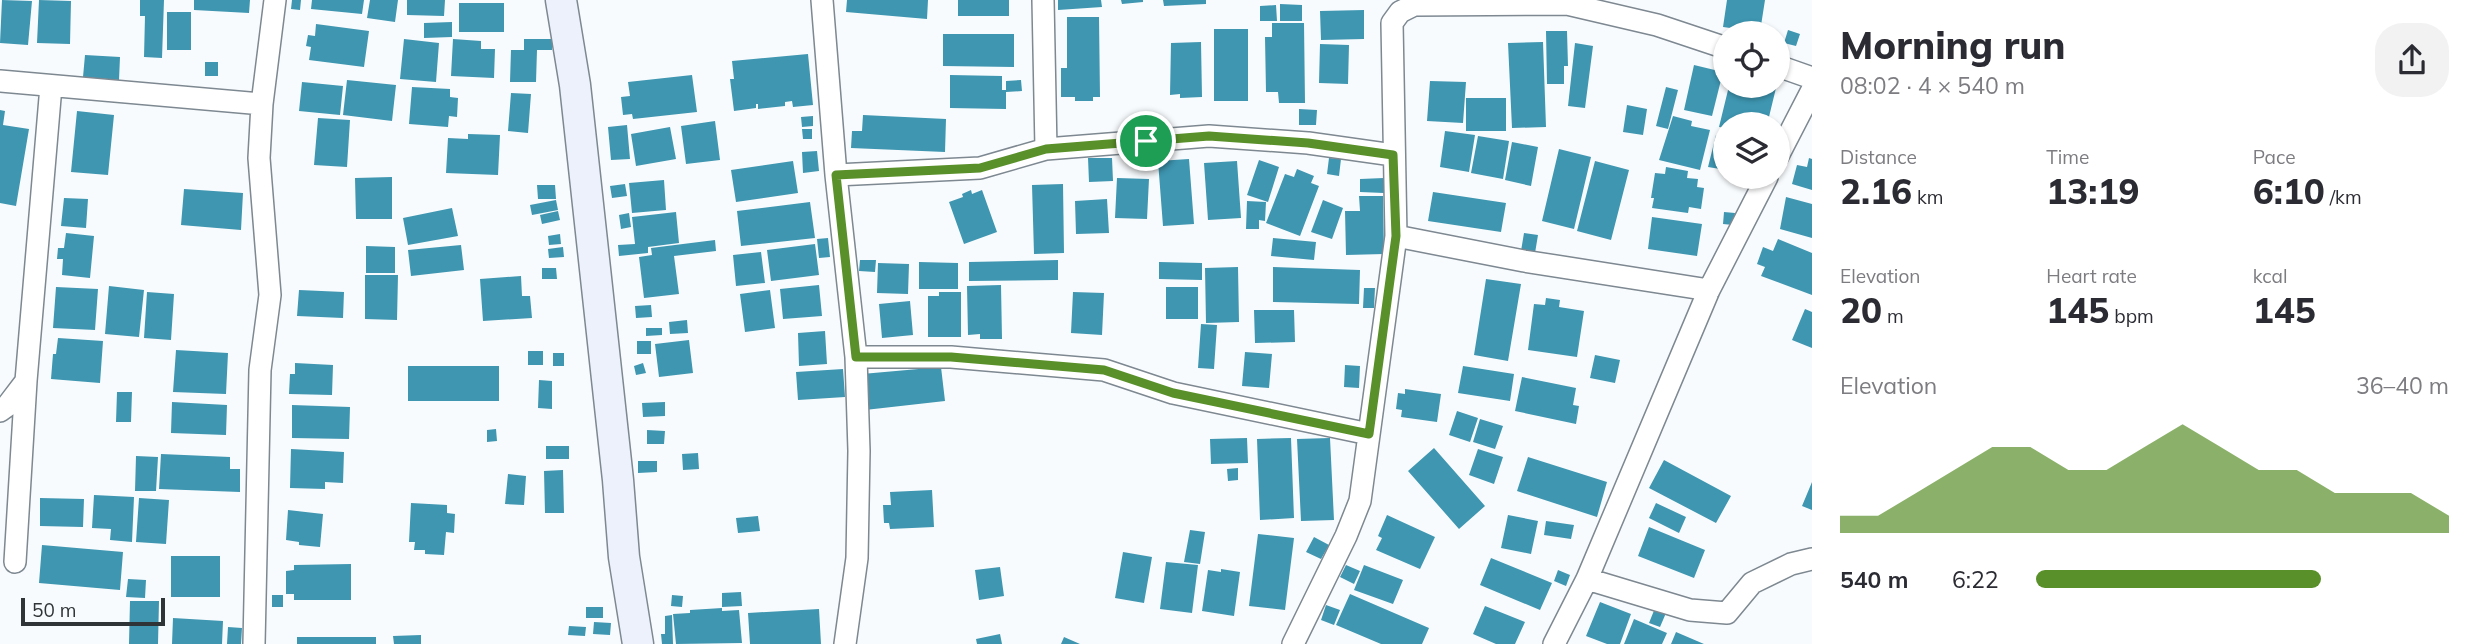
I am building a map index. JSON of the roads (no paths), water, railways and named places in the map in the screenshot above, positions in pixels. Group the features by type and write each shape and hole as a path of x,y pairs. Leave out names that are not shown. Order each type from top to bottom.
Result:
{"street":[{"path":"254,644 260,370 270,295 259,158 262,104 275,0"},
{"path":"561,0 576,98 624,557 638,644"},
{"path":"822,0 836,175 856,357 859,451 857,558 845,644"},
{"path":"1043,0 1046,149"},
{"path":"1293,644 1346,536 1360,501 1396,236 1392,23 1400,12 1414,5 1567,5 1657,25 1713,44"},
{"path":"1790,70 1812,78"},
{"path":"0,81 262,104"},
{"path":"15,562 26,382 51,86"},
{"path":"1790,133 1812,90"},
{"path":"836,175 980,168 1046,149 1209,136 1308,143 1393,155"},
{"path":"1554,644 1587,579 1709,290 1761,189"},
{"path":"1396,236 1524,261 1709,290"},
{"path":"856,357 951,357 1104,370 1173,393 1369,434"},
{"path":"0,411 26,382"},
{"path":"1587,579 1690,610 1727,612 1752,583 1791,564 1812,559"}]}
